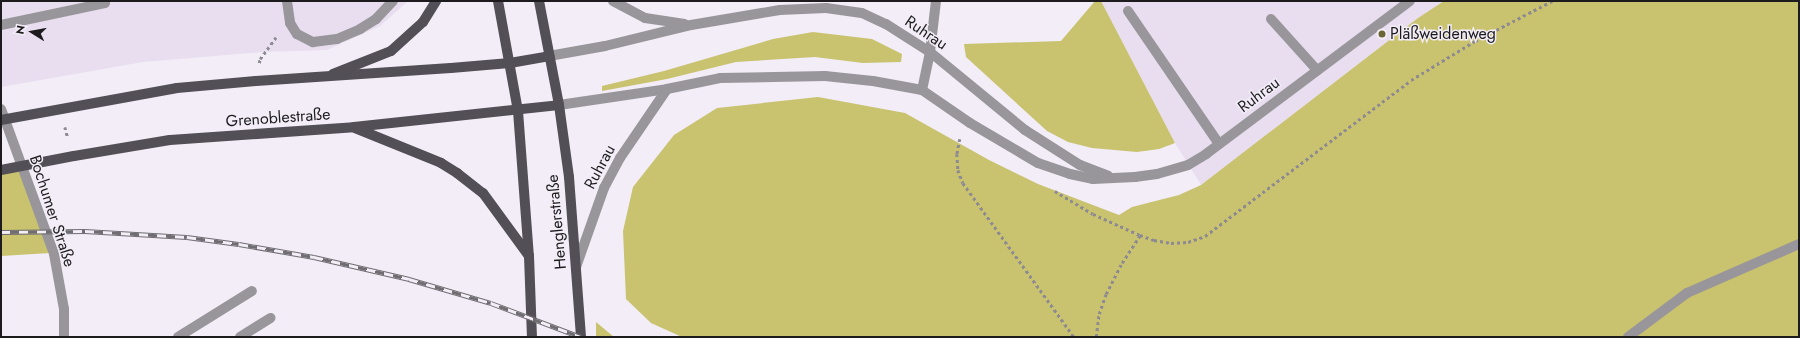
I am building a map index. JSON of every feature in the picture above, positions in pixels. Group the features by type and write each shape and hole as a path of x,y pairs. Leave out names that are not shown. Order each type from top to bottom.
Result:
{"main road":[{"path":"322,78 391,51 423,22 436,1"},
{"name":"Henglerstraße","path":"498,1 518,111 529,256 532,337"},
{"name":"Henglerstraße","path":"540,1 569,177 581,337"},
{"path":"3,120 177,88 510,63 549,56"},
{"name":"Grenoblestraße","path":"1,170 21,165 170,140 354,127 518,111 558,105"},
{"path":"354,127 441,162 457,173 483,193 529,256"}],"street":[{"path":"1,25 106,3 105,1"},
{"path":"287,1 290,23 297,34 313,42 337,39 360,29 376,19 392,1"},
{"name":"Ruhrau","path":"613,1 645,18 691,25"},
{"path":"922,90 930,52 936,1"},
{"name":"Ruhrau","path":"558,105 667,89 720,78 825,76 873,81 922,90 970,123 1038,163 1070,174 1093,179 1157,174 1182,167 1206,154 1403,3"},
{"name":"Ruhrau","path":"549,56 605,46 691,25 780,10 826,8 862,13 886,24 930,52 1025,130 1080,165 1112,178"},
{"path":"1128,11 1219,144"},
{"path":"1271,19 1317,70"},
{"name":"Ruhrau","path":"576,267 604,188 620,158 667,89"},
{"name":"Bochumer Straße","path":"1,109 3,120 54,254 64,309 64,337"},
{"path":"1628,337 1687,293 1799,244"},
{"path":"178,337 252,291"},
{"path":"240,337 270,318"}],"path":[{"path":"1096,337 1099,314 1106,294 1122,263 1140,235 1172,243 1188,242 1205,236 1411,80 1475,41 1552,1"},
{"path":"256,81 260,59 279,32 290,23"},
{"path":"60,109 74,156"},
{"path":"960,137 957,154 958,165 963,183 1074,337"}],"shaded area":[{"path":"1,1 408,1 380,26 327,50 263,52 143,62 1,87"},
{"path":"1095,1 1101,1 1175,143 1159,149 1137,152 1092,148 1068,142 1047,131 966,57 964,44 1061,41"},
{"path":"1101,1 1444,1 1418,18 1201,185 1175,143"},
{"path":"1444,1 1799,1 1799,337 682,337 651,323 626,299 623,231 633,187 674,135 717,108 818,97 905,113 989,160 1038,184 1119,215 1132,207 1179,195 1201,185 1418,18"},
{"path":"813,32 872,39 902,54 901,62 863,63 815,57 736,62 667,79 602,91 602,86 664,71 773,39"},
{"path":"20,168 50,253 1,256 1,173"},
{"path":"596,322 614,337 596,337"}],"railway":[{"path":"1,232 85,231 187,237 314,257 409,279 491,303 581,337"}],"place":[{"name":"Pläßweidenweg","path":"1382,34"}]}
